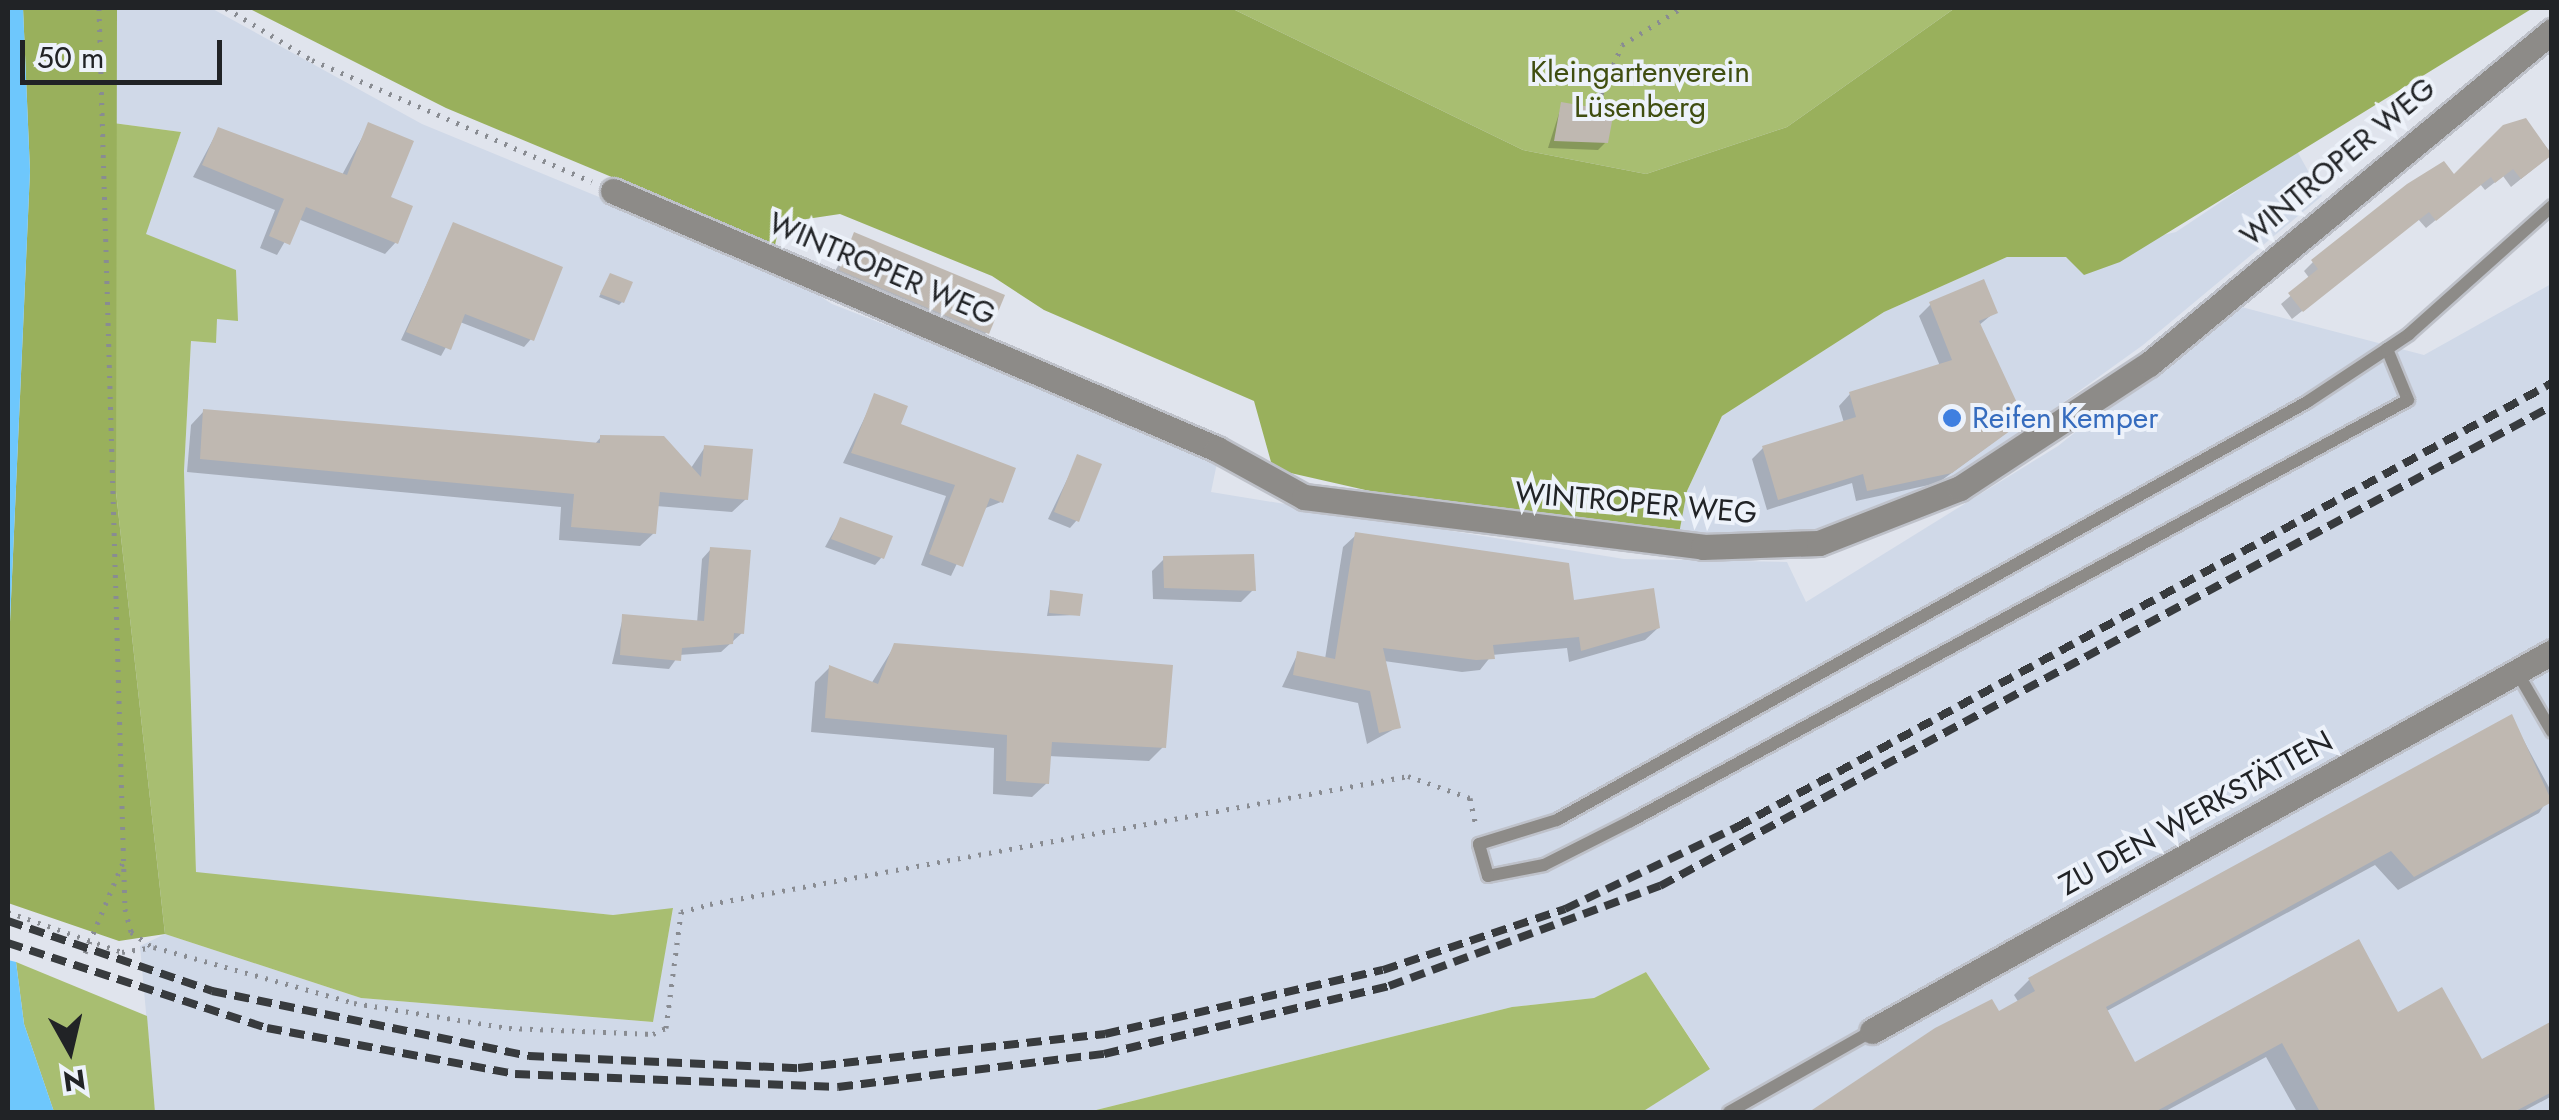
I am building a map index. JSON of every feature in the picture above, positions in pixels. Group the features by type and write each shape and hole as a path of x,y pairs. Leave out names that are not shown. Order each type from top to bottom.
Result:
{"street":[{"name":"WINTROPER WEG","path":"613,191 1217,449 1304,497 1721,549 1819,544 1944,496 2149,364 2552,31"},
{"name":"ZU DEN WERKSTÄTTEN","path":"1872,1031 2552,652"}],"lane":[{"path":"2387,348 2408,400 1544,866 1496,881 1479,844 1557,820 1802,689 2387,348 2552,206"},
{"path":"2517,672 2552,732"},
{"path":"1728,1112 1872,1031"}],"path":[{"path":"99,8 109,570 125,860 131,932 154,948 354,1004 554,1033 653,1034 666,1028 681,912 1279,796 1408,776 1470,798 1479,844"},
{"path":"226,8 312,60 613,191"},
{"path":"1602,94 1622,45 1680,8"},
{"path":"85,953 125,860"},
{"path":"8,912 122,952 154,948"}],"shaded area":[{"path":"117,8 211,8 422,124 786,274 832,304 1206,450 1217,463 1211,492 1624,559 1787,562 1806,602 2058,446 2234,305 2424,355 2551,284 2551,1112 1642,1112 1710,1068 1646,972 1594,998 1512,1007 1088,1112 155,1112 140,946 165,934 361,998 652,1022 673,909 613,915 196,873 184,471 191,341 215,343 145,234 181,132 113,123"},
{"path":"2297,151 2322,196 2143,345 1939,492 1806,533 1679,534 1687,491 1722,416 1884,312 2007,257 2066,257 2176,232"}],"green space":[{"path":"23,8 117,8 116,492 165,934 119,941 8,903 8,667 30,171"},
{"path":"248,8 1231,8 1523,150 1646,174 1787,127 1955,8 2533,8 2120,262 2084,275 2066,257 2007,257 1884,312 1722,416 1687,491 1679,534 1449,509 1273,469 1254,401 1044,310 992,276 840,214 780,223 775,245 446,108"},
{"name":"Kleingartenverein Lüsenberg","path":"1231,8 1955,8 1787,127 1646,174 1523,150"},
{"path":"113,123 181,132 146,234 236,270 238,321 217,319 216,343 191,341 184,471 196,872 613,915 673,908 653,1022 361,998 165,934 116,492"},
{"path":"16,962 147,1016 155,1112 54,1112 24,1024"},
{"path":"1646,972 1710,1069 1642,1112 1088,1112 1512,1007 1594,998"}],"water":[{"path":"8,8 23,8 30,171 8,667"},
{"path":"8,960 16,962 24,1024 54,1112 8,1112"}],"building":[{"path":"1561,102 1614,111 1608,143 1554,141"},
{"path":"2526,118 2552,155 2521,179 2513,169 2495,183 2491,177 2436,221 2429,212 2303,312 2288,293 2318,269 2311,260 2407,184 2444,161 2454,174 2503,125"},
{"path":"368,122 414,141 391,197 413,206 398,244 306,207 290,245 269,236 284,199 202,165 218,127 347,175"},
{"path":"453,222 563,267 534,341 465,314 451,350 406,332"},
{"path":"854,232 1005,295 989,334 839,270"},
{"path":"610,273 633,282 624,303 600,294"},
{"path":"1984,279 1998,313 1979,321 2025,420 1952,473 1867,491 1863,474 1778,500 1762,446 1856,417 1849,392 1952,360 1929,302"},
{"path":"874,393 908,406 901,424 1016,468 1003,503 990,498 963,567 929,554 955,485 851,453"},
{"path":"203,409 600,443 600,435 664,436 701,477 704,445 753,449 748,500 660,492 656,534 571,527 574,494 200,459"},
{"path":"1077,454 1102,464 1079,522 1054,512"},
{"path":"840,517 893,536 884,559 831,539"},
{"path":"1355,532 1569,563 1574,600 1654,588 1660,628 1581,651 1579,637 1493,645 1495,659 1383,648 1401,728 1379,733 1370,691 1293,675 1297,651 1335,659"},
{"path":"710,547 751,550 744,634 734,633 733,644 682,648 681,661 620,655 622,614 704,621"},
{"path":"1254,554 1256,591 1164,588 1163,556"},
{"path":"1050,590 1083,594 1080,616 1049,613"},
{"path":"894,643 1173,665 1166,748 1052,742 1049,784 1006,781 1007,735 825,718 829,665 878,684"},
{"path":"2512,714 2552,802 2414,877 2391,851 2106,1007 2135,1062 2359,939 2398,1012 2442,987 2482,1059 2552,1021 2552,1092 2514,1112 2320,1112 2282,1043 2155,1112 1809,1112 1935,1028 1992,999 1999,1011 2035,991 2028,978"}],"railway":[{"path":"8,921 212,991 529,1056 798,1068 1105,1034 1383,970 1565,909 1737,827 2552,383"},
{"path":"8,943 267,1028 515,1074 838,1087 1104,1054 1389,986 1660,886 2552,406"}],"place":[{"name":"Reifen Kemper","path":"1952,418"}]}
